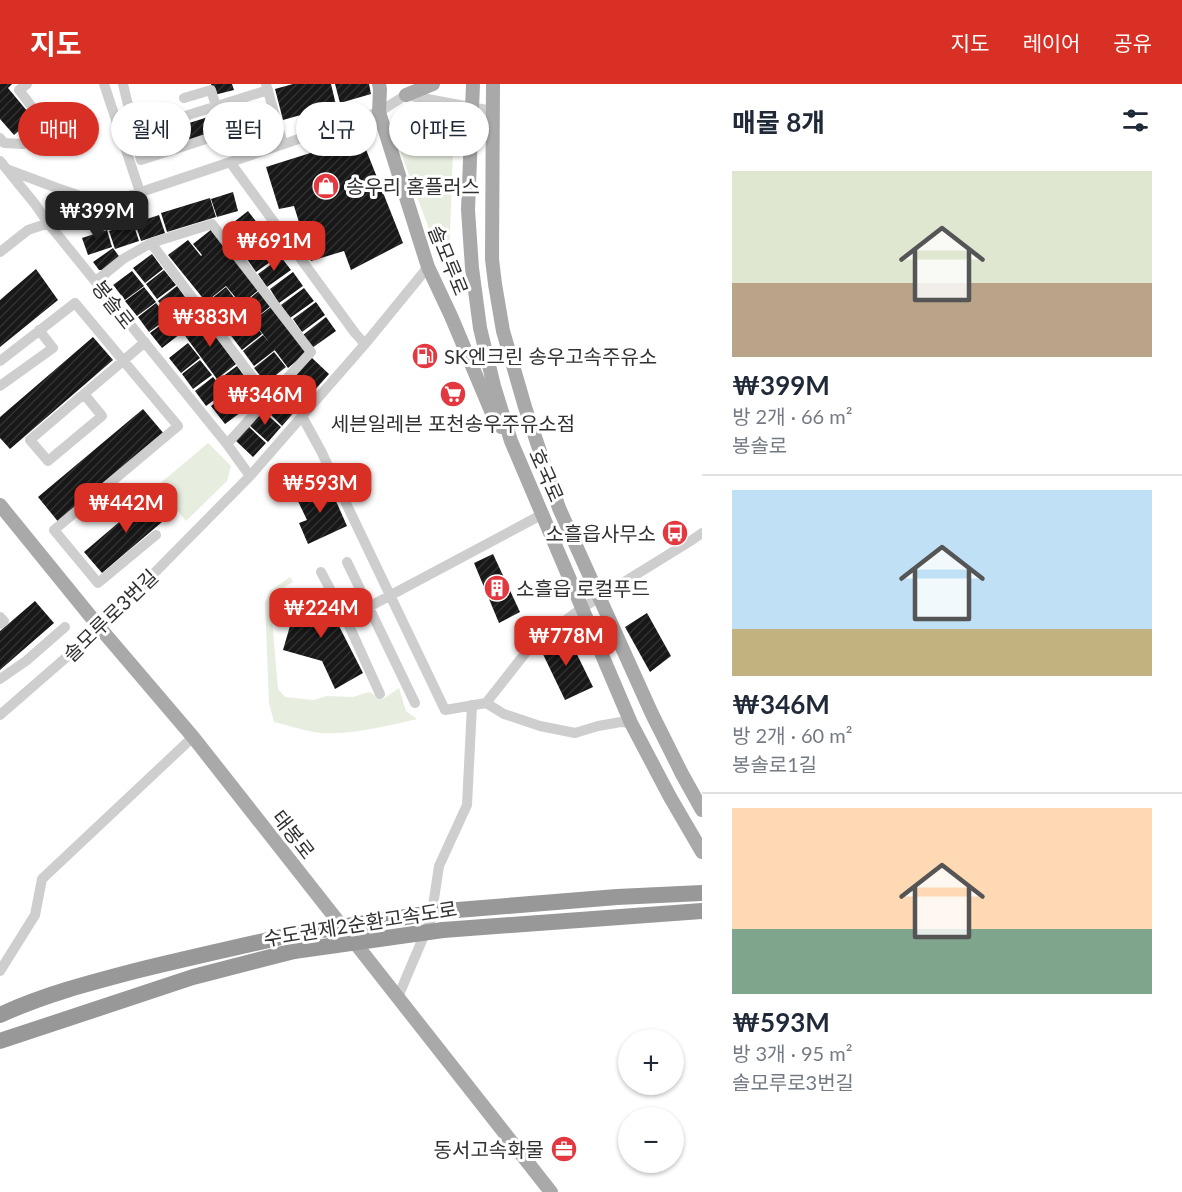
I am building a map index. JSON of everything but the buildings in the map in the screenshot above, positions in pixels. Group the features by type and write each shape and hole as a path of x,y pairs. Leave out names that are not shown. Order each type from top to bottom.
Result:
{"highway":[{"name":"수도권제2순환고속도로","path":"6,1012 96,981 179,960 295,942 445,911 617,897 702,893"},
{"name":"수도권제2순환고속도로","path":"4,1040 295,942 616,916 702,912"}],"main road":[{"name":"솔모루로","path":"379,84 379,112 428,267 494,418 511,441"},
{"path":"406,95 433,84"},
{"name":"호국로","path":"472,102 473,84"},
{"name":"호국로","path":"493,84 492,259 503,331 558,508 652,714 702,810"},
{"name":"호국로","path":"470,156 468,210 475,297 486,357 511,441 631,723 702,852"},
{"path":"470,167 492,168"},
{"name":"태봉로","path":"0,505 193,736 551,1192"}],"street":[{"path":"0,138 4,143 23,144 39,116 19,90 27,84"},
{"path":"104,84 140,192"},
{"path":"123,84 141,160 203,140"},
{"path":"247,84 249,96"},
{"path":"232,102 267,87 271,102"},
{"path":"184,98 211,90 215,102"},
{"path":"284,144 379,112 406,95 442,102"},
{"path":"0,252 28,230 248,156"},
{"path":"230,162 365,344"},
{"path":"3,165 57,188 105,204"},
{"name":"봉솔로","path":"3,165 250,476"},
{"path":"96,281 123,259 152,243 212,224 311,352 226,444"},
{"path":"152,243 268,398"},
{"name":"솔모루로3번길","path":"0,716 100,627 250,476 303,418 428,267"},
{"path":"0,361 75,303 178,426 54,530 98,583 156,535"},
{"path":"0,386 52,348 39,330"},
{"path":"84,394 102,416 48,461 30,440 145,342"},
{"path":"303,418 445,710 486,703 504,714 575,733 597,726 621,722 631,723"},
{"path":"346,619 543,514"},
{"path":"486,703 531,646 582,608 702,533"},
{"path":"347,562 415,703"},
{"path":"321,572 346,619 380,694"},
{"path":"0,617 4,621 0,624"},
{"path":"0,679 65,627"},
{"path":"398,997 431,919 439,866 467,805 472,705"},
{"path":"0,971 35,915 42,879 193,736"}],"shaded area":[{"path":"402,156 453,156 449,258 440,259"},
{"path":"208,443 231,466 227,481 186,521 157,486"},
{"path":"290,577 293,582 273,594 271,607 278,689 285,697 314,700 327,696 353,697 369,692 383,699 399,688 406,711 417,719 344,733 320,733 274,722 269,703 265,603 270,591"}],"place":[{"name":"송우리 홈플러스","path":"326,186"},
{"name":"SK엔크린 송우고속주유소","path":"425,356"},
{"name":"세븐일레븐 포천송우주유소점","path":"453,394"},
{"name":"소흘읍사무소","path":"675,533"},
{"name":"소흘읍 로컬푸드","path":"497,588"},
{"name":"동서고속화물","path":"564,1149"}]}
